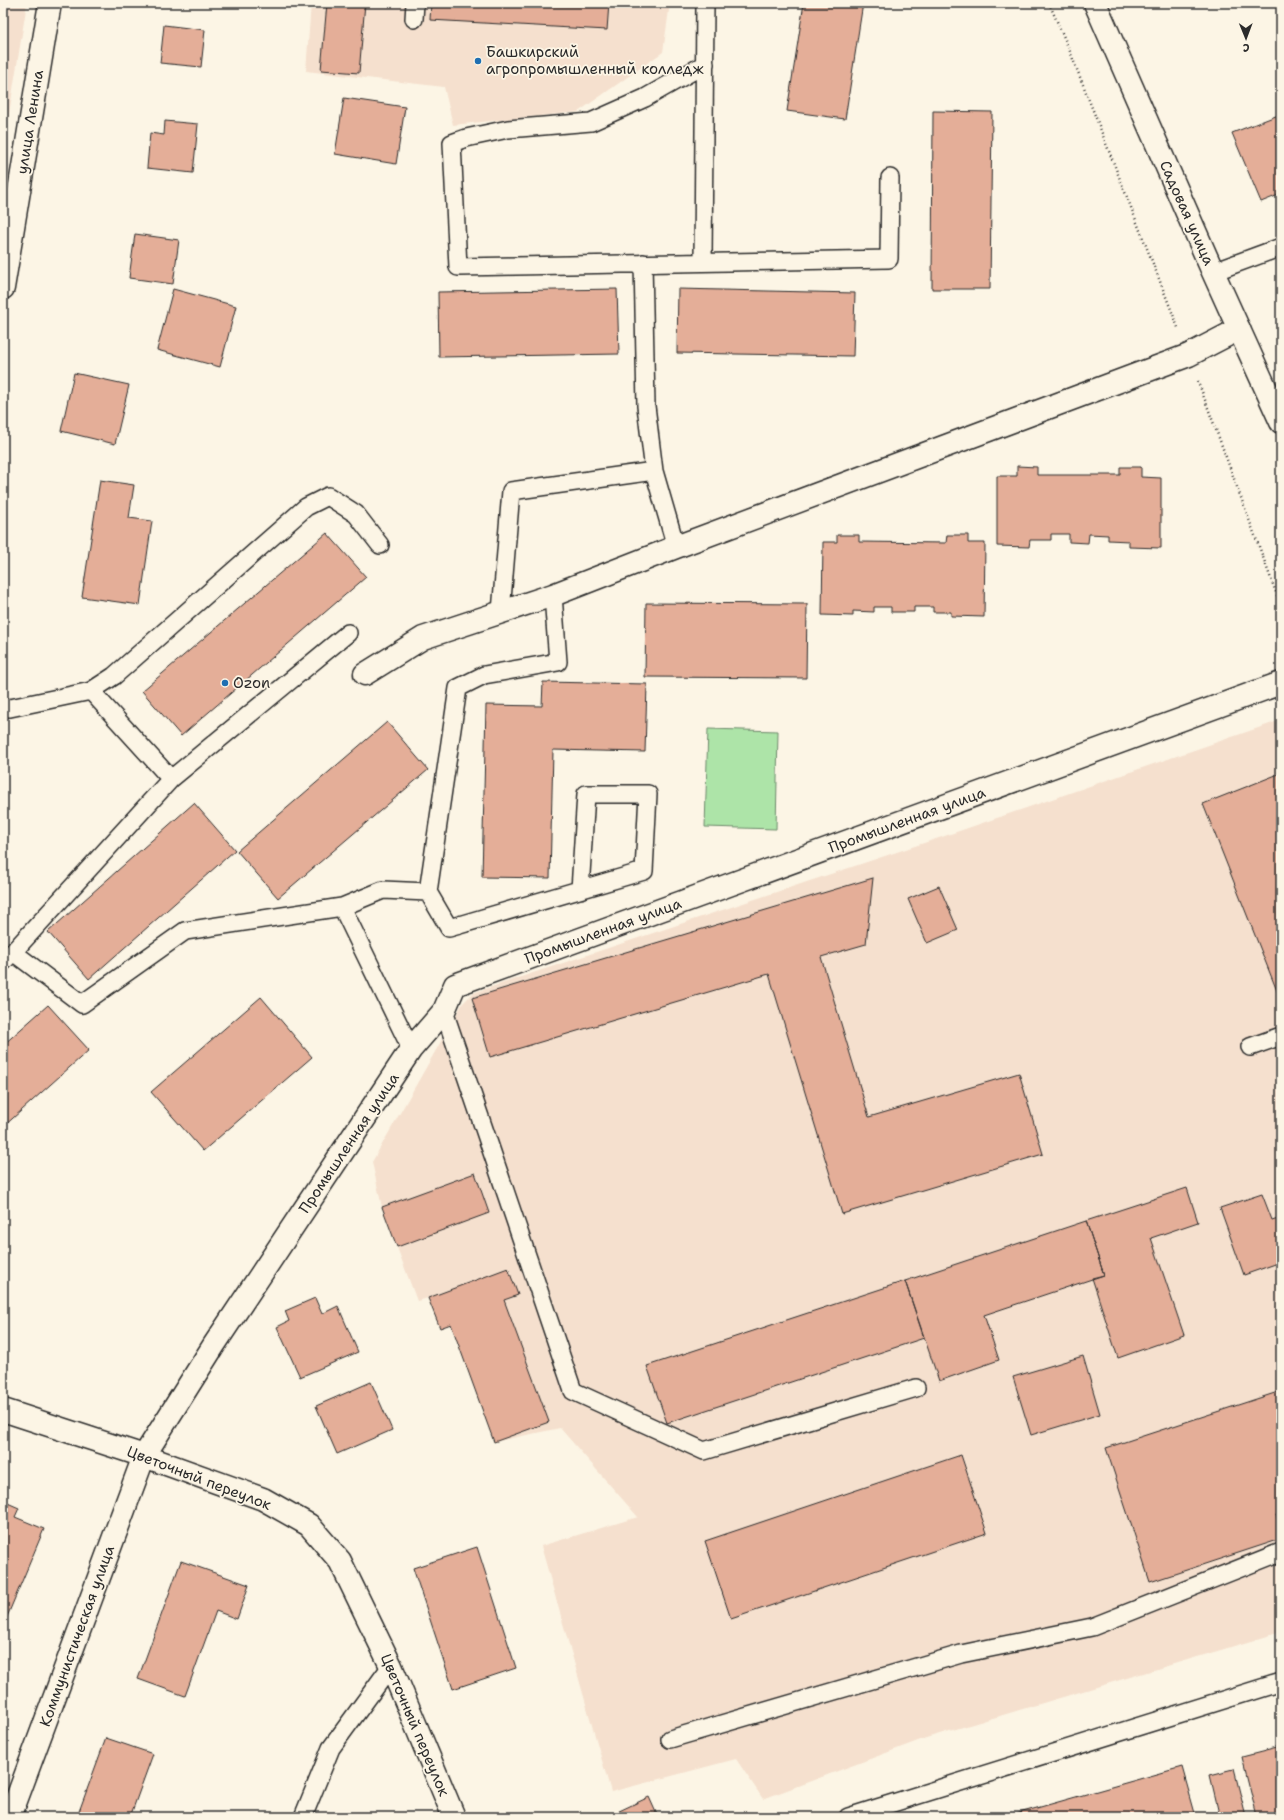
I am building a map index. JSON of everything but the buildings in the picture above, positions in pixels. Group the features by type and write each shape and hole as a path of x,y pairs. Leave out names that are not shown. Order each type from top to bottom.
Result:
{"street":[{"name":"улица Ленина","path":"3,288 50,3"},
{"name":"Садовая улица","path":"1095,3 1213,272 1281,422"},
{"path":"365,674 423,638 553,596 676,547 1189,355 1239,329"},
{"name":"Промышленная улица","path":"144,1456 214,1345 411,1049 444,1011 455,985 1281,683"},
{"name":"Цветочный переулок","path":"3,1410 144,1456 263,1499 309,1525 340,1561 391,1666 454,1817"},
{"name":"Коммунистическая улица","path":"10,1817 144,1456"}],"lane":[{"path":"703,261 705,3"},
{"path":"705,64 645,98 591,122 508,129 466,138 452,143 458,267 703,261 889,259 890,178"},
{"path":"1213,272 1281,247"},
{"path":"643,263 646,406 654,471 676,547"},
{"path":"501,612 510,491 654,471"},
{"path":"3,707 10,708 91,691 114,676 306,507 328,496 356,514 380,545"},
{"path":"553,596 558,662 484,675 458,688 428,892 449,928 580,890 644,871 648,794 586,794 580,890"},
{"path":"348,634 171,779 8,957 82,1004 185,931 342,907 383,890 428,892"},
{"path":"91,691 171,779"},
{"path":"342,907 411,1049"},
{"path":"444,1011 573,1391 704,1451 916,1388"},
{"path":"1250,1047 1281,1036"},
{"path":"670,1739 961,1654 1092,1627 1281,1552"},
{"path":"303,1817 331,1748 391,1666"},
{"path":"848,1817 1281,1682"}],"path":[{"path":"1049,3 1069,49 1189,355 1281,606"}],"shaded area":[{"path":"3,3 27,3 3,151"},
{"name":"Башкирский агропромышленный колледж","path":"311,3 670,3 663,52 578,112 453,125 444,87 306,71"},
{"path":"1281,720 1281,1632 926,1738 763,1799 736,1759 611,1792 541,1546 638,1517 560,1428 494,1442 451,1324 440,1328 428,1298 417,1301 382,1207 372,1162 463,1003 473,993 936,839"}],"green space":[{"path":"708,729 778,731 776,829 705,827"}],"place":[{"name":"Башкирский агропромышленный колледж","path":"478,61"},
{"name":"Ozon","path":"225,683"}]}
